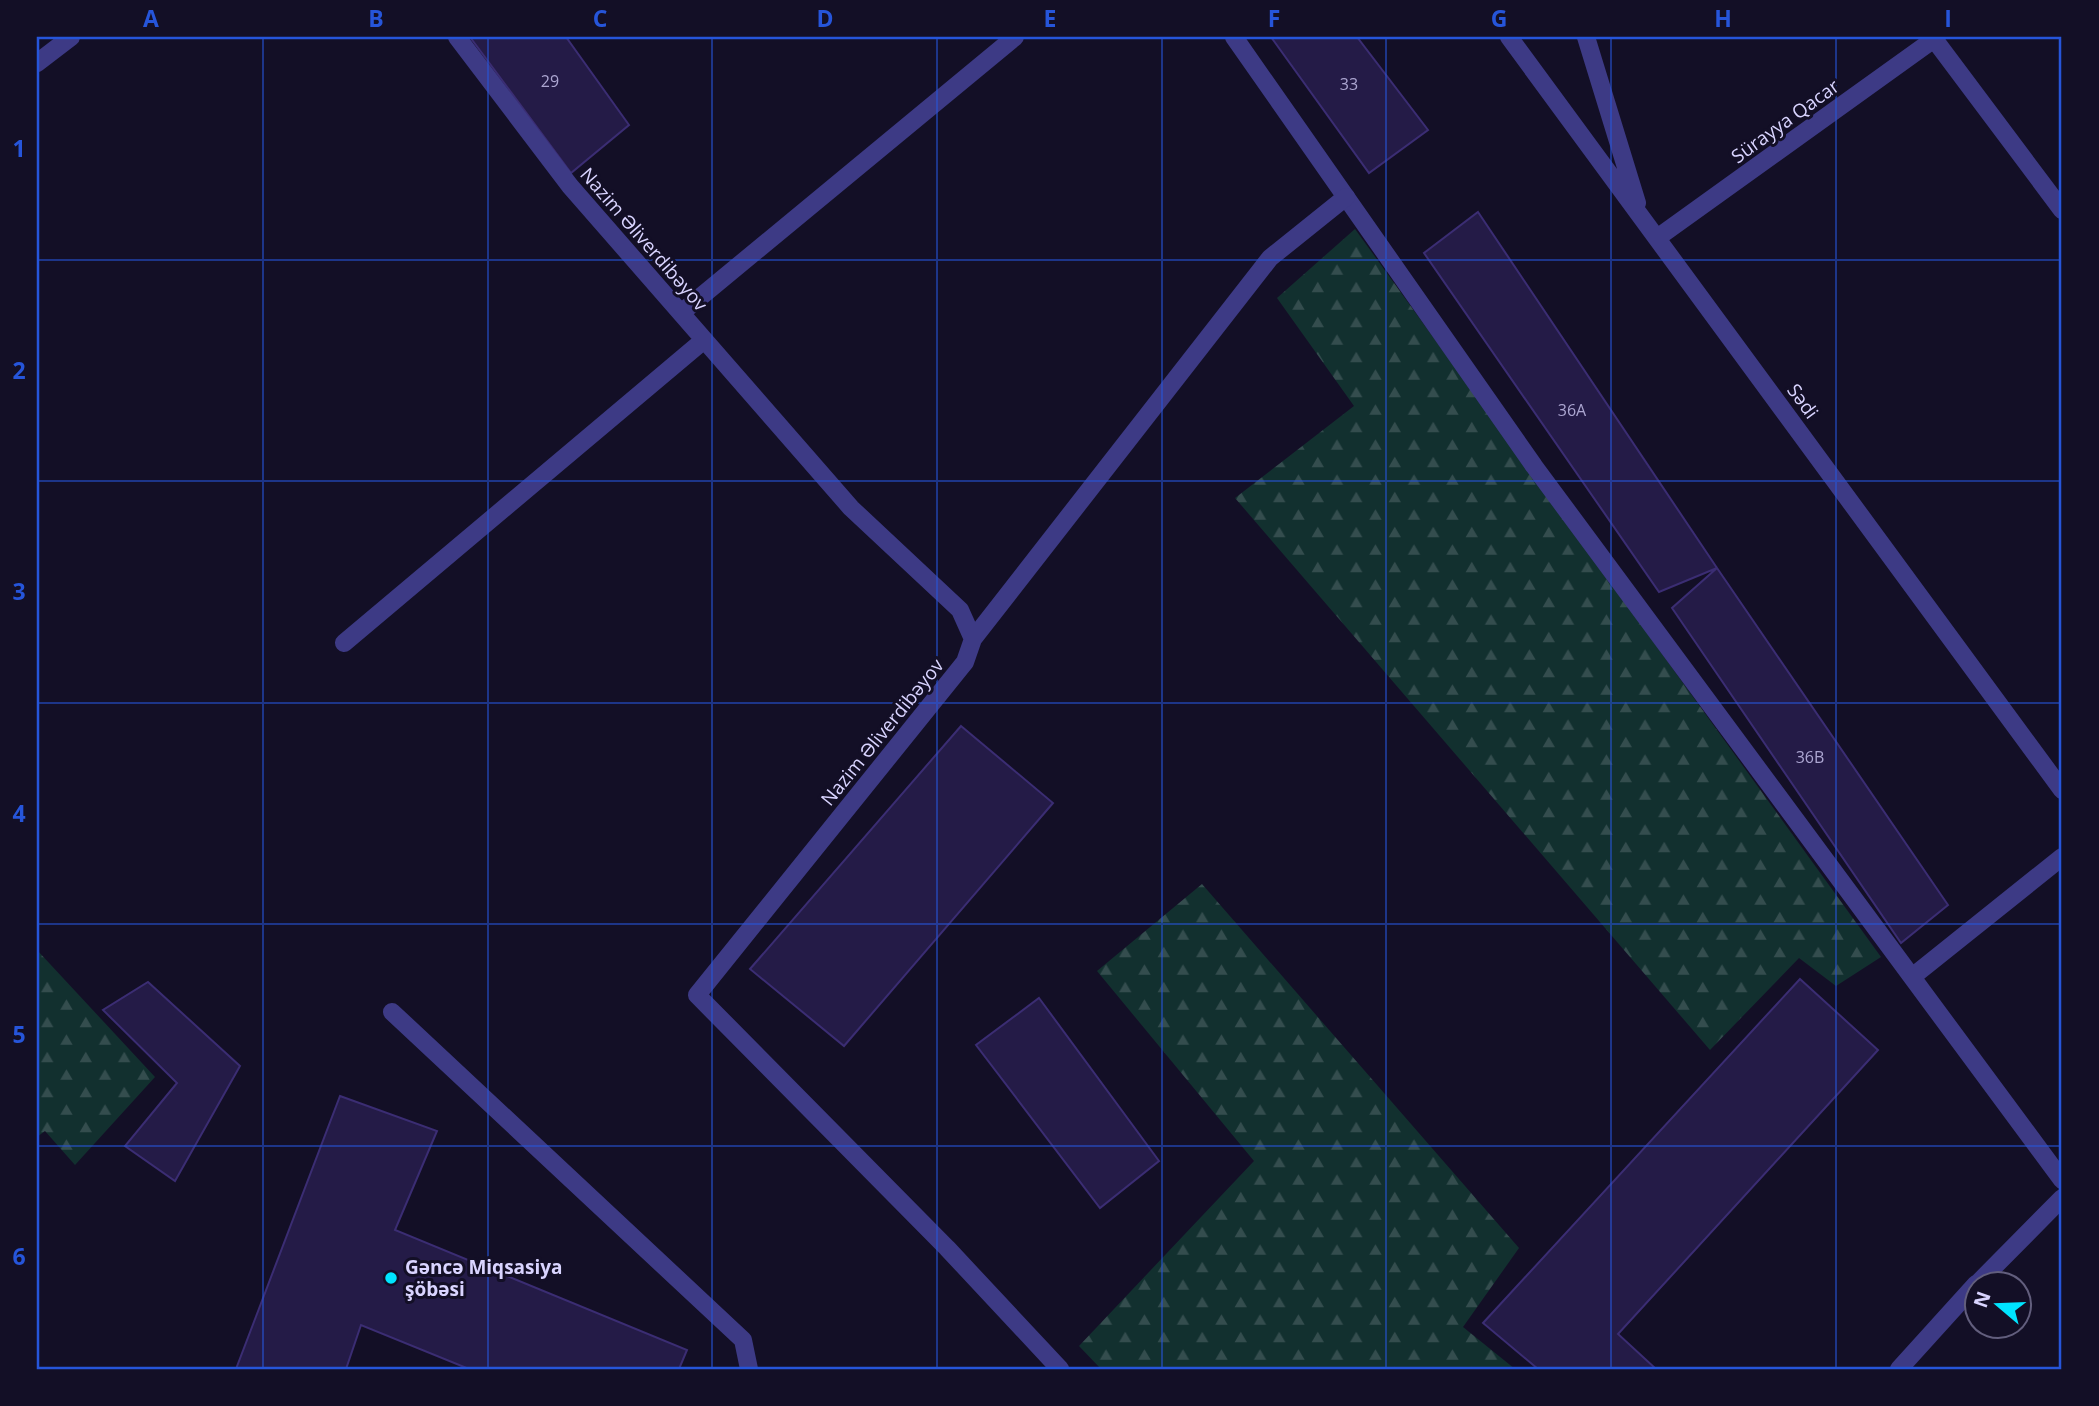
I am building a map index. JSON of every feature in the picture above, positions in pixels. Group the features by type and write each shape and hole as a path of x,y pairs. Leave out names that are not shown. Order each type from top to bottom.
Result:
{"street":[{"path":"37,63 71,37"},
{"name":"Nazim Əliverdibəyov","path":"457,37 570,186 851,508 960,610 973,639 965,662 697,995 947,1248 1060,1369"},
{"path":"681,313 1015,37"},
{"path":"1234,37 1534,466 2062,1180"},
{"name":"Sədi","path":"1509,37 2062,790"},
{"path":"1586,37 1641,216"},
{"path":"1935,38 2062,210"},
{"name":"Sürayya Qacar","path":"1657,238 1935,38"},
{"path":"973,639 1270,258 1346,197"},
{"path":"344,643 705,340"},
{"path":"1912,977 2062,858"},
{"path":"393,1012 743,1340 749,1369"},
{"path":"1991,1270 2062,1198"},
{"path":"1899,1369 1962,1300"}],"green space":[{"path":"1355,229 1881,957 1836,986 1799,958 1710,1050 1235,498 1354,406 1277,298"},
{"path":"1202,884 1519,1248 1463,1327 1515,1369 1101,1369 1079,1346 1254,1161 1097,971"},
{"path":"37,950 155,1077 75,1165 45,1131 37,1137"}],"building":[{"path":"470,37 566,37 629,125 571,173"},
{"path":"1271,37 1357,37 1428,130 1369,173"},
{"path":"1478,212 1717,568 1659,592 1424,253"},
{"path":"1717,568 1948,905 1901,943 1672,608"},
{"path":"961,726 1053,803 844,1046 750,969"},
{"path":"1800,979 1878,1050 1618,1334 1656,1369 1538,1369 1483,1323"},
{"path":"148,982 240,1066 175,1181 125,1146 177,1083 103,1010"},
{"path":"1039,998 1159,1161 1100,1208 976,1045"},
{"name":"Gəncə Miqsasiya şöbəsi","path":"340,1096 437,1131 395,1230 687,1350 679,1369 469,1369 361,1325 346,1369 236,1369"}],"place":[{"name":"Gəncə Miqsasiya şöbəsi","path":"391,1278"}]}
